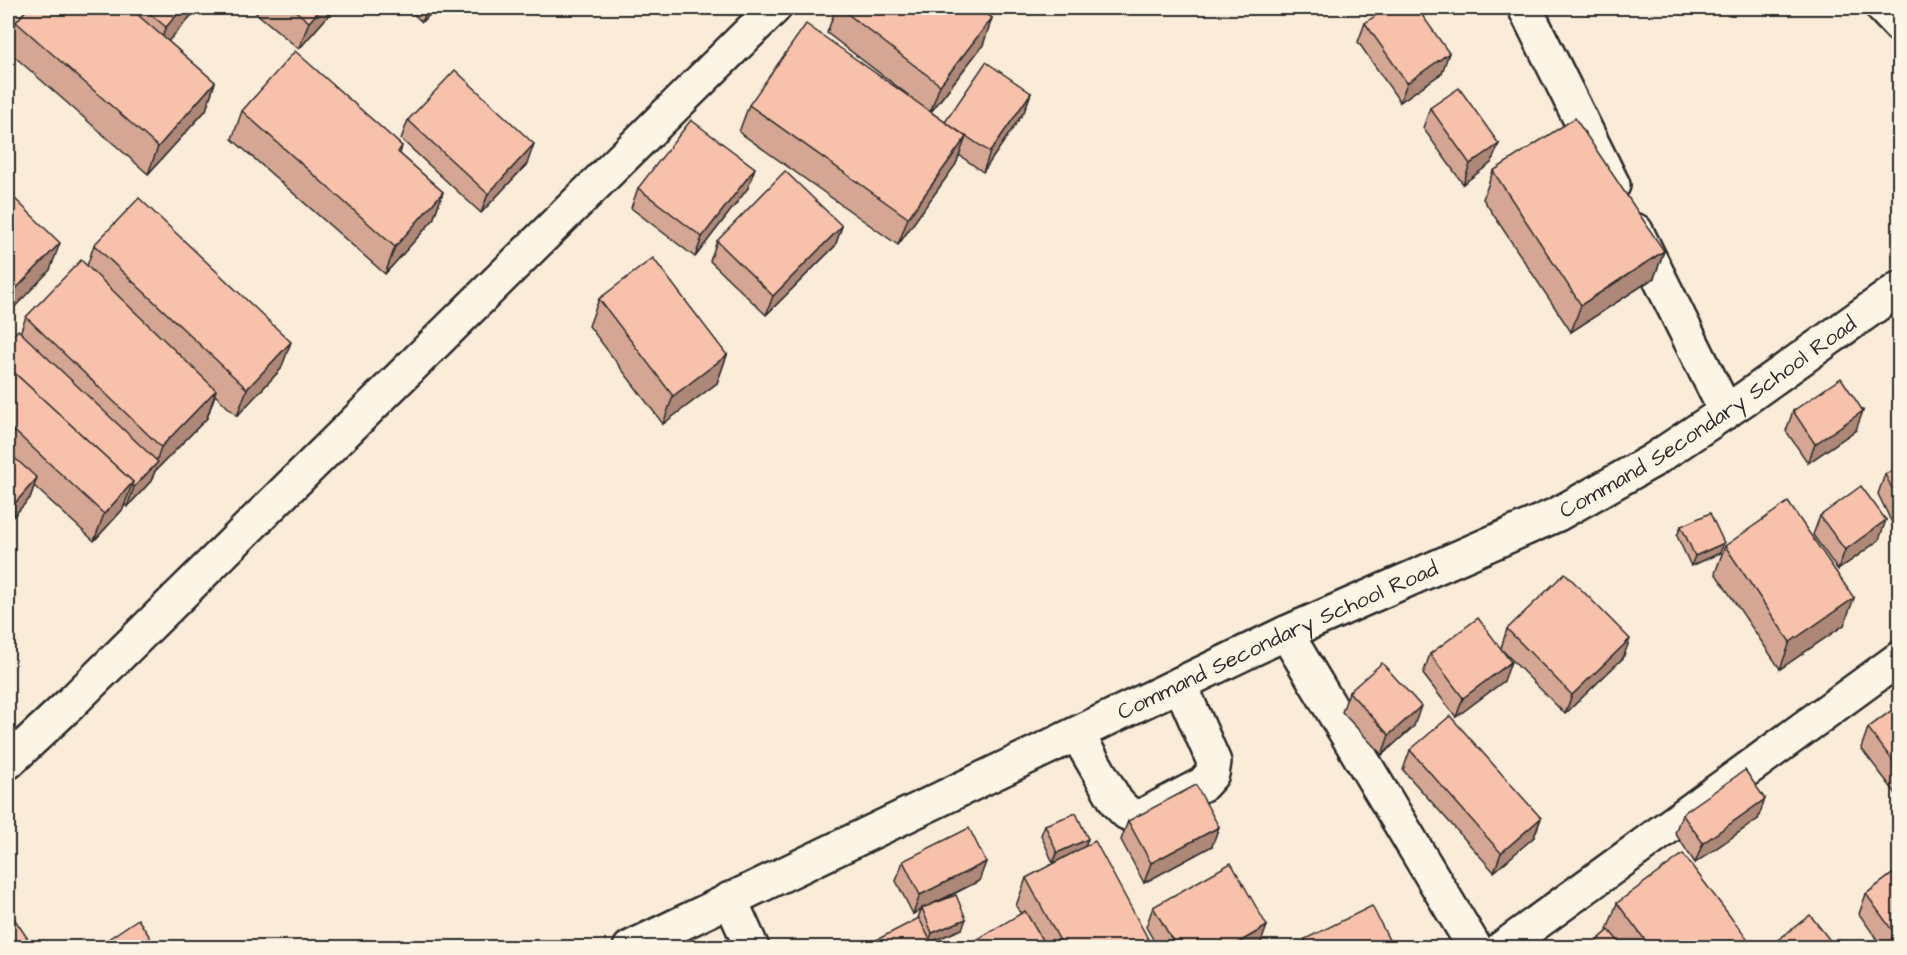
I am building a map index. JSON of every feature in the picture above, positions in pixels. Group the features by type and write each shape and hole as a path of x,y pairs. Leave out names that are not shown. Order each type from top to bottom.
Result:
{"street":[{"path":"8,762 79,695 774,8"},
{"path":"1525,8 1726,412"},
{"path":"1883,8 1899,26"},
{"name":"Command Secondary School Road","path":"630,948 1286,633 1558,514 1652,461 1898,292"},
{"path":"1286,633 1475,948"},
{"path":"1502,948 1899,658"},
{"path":"1077,734 1117,803 1127,813 1140,817 1203,784 1212,774 1214,762 1180,684"},
{"path":"730,899 752,948"}],"building":[{"path":"28,8 130,8 215,82 158,147 16,22"},
{"path":"143,8 183,8 166,27"},
{"path":"292,8 322,8 309,22"},
{"path":"840,8 979,8 992,18 940,85"},
{"path":"1387,8 1417,8 1449,53 1407,83 1365,23"},
{"path":"806,24 966,137 908,218 749,105"},
{"path":"295,51 402,146 398,152 443,192 395,247 242,111"},
{"path":"986,62 1031,93 990,152 945,122"},
{"path":"455,70 534,144 488,194 408,120"},
{"path":"1459,88 1499,144 1470,164 1430,108"},
{"path":"1575,118 1664,251 1581,305 1493,171"},
{"path":"691,120 755,168 702,237 638,188"},
{"path":"785,171 842,226 773,296 717,241"},
{"path":"8,192 60,243 8,297"},
{"path":"139,198 291,342 247,389 94,245"},
{"path":"653,258 727,355 673,396 599,299"},
{"path":"81,260 216,390 161,447 26,317"},
{"path":"18,330 158,462 134,487 133,482 8,367 8,341"},
{"path":"8,367 133,482 104,514 8,425"},
{"path":"1841,378 1863,411 1815,444 1793,411"},
{"path":"8,452 37,478 8,511"},
{"path":"1899,468 1899,503 1885,474"},
{"path":"1861,486 1886,520 1845,550 1820,516"},
{"path":"1788,502 1854,598 1790,642 1725,546"},
{"path":"1710,513 1724,543 1695,556 1681,526"},
{"path":"1565,573 1630,639 1572,695 1507,629"},
{"path":"1478,618 1511,662 1463,698 1430,654"},
{"path":"1382,663 1421,706 1389,735 1349,692"},
{"path":"1899,705 1899,769 1868,728"},
{"path":"1450,716 1541,818 1501,853 1410,750"},
{"path":"1745,770 1765,799 1703,843 1682,814"},
{"path":"1196,785 1219,827 1151,863 1128,821"},
{"path":"1076,813 1088,839 1057,853 1045,825"},
{"path":"969,828 986,862 920,895 903,861"},
{"path":"1095,841 1153,948 1064,948 1026,878"},
{"path":"1683,854 1754,948 1651,948 1617,903"},
{"path":"1231,863 1267,926 1229,948 1177,948 1153,907"},
{"path":"1899,869 1899,929 1894,933 1866,894"},
{"path":"956,895 966,919 932,933 922,908"},
{"path":"1372,906 1393,948 1309,948 1305,939"},
{"path":"9,911 34,948 8,948"},
{"path":"1025,911 1047,948 963,948"},
{"path":"1810,915 1836,948 1784,948 1778,940"},
{"path":"919,918 934,948 861,948"},
{"path":"138,919 157,948 95,948"},
{"path":"1609,930 1624,948 1589,948"}]}
